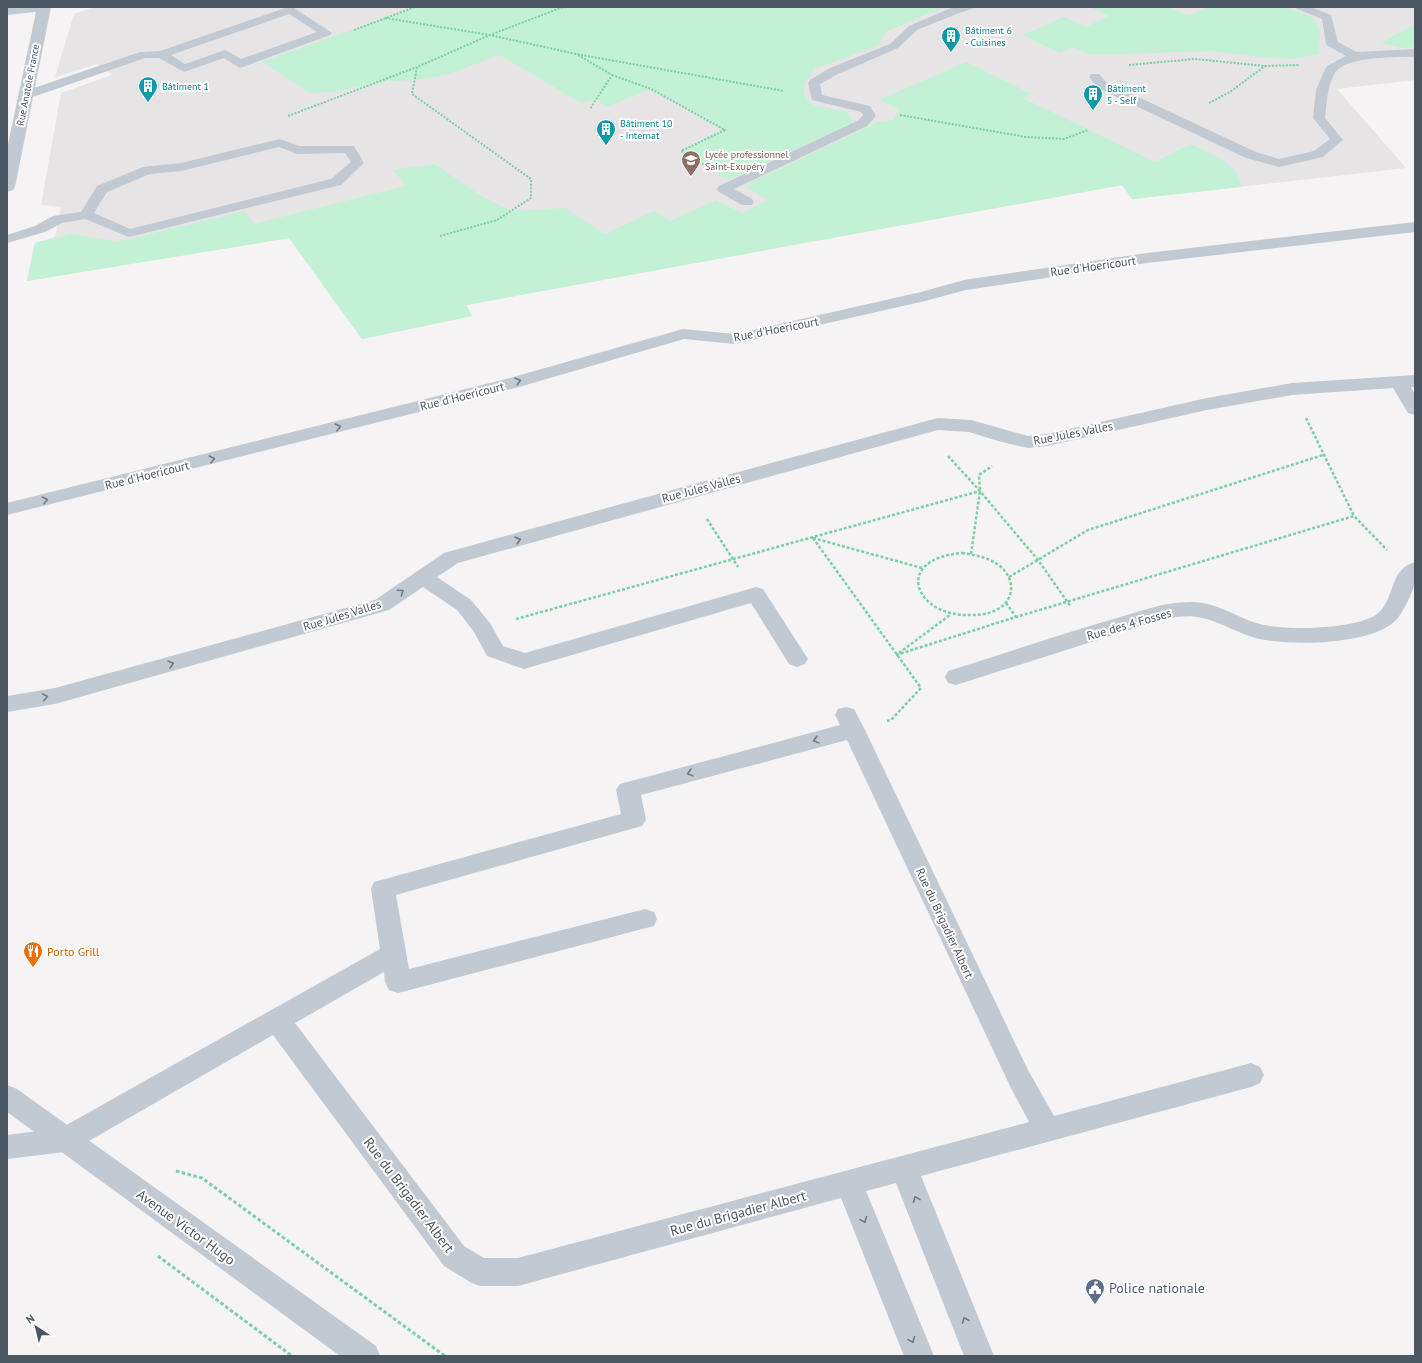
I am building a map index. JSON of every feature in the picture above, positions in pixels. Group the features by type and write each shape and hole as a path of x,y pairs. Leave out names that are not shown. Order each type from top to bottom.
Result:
{"street":[{"path":"7,11 44,7"},
{"name":"Rue Anatole France","path":"7,187 44,7"},
{"name":"Rue d'Hoericourt","path":"7,510 512,383 683,334 736,339 925,296 964,285 1147,258 1338,234 1415,227"},
{"path":"1407,382 1415,409"},
{"name":"Rue Jules Valles","path":"7,704 55,696 382,605 451,558 690,491 931,427 954,424 971,426 1005,437 1028,442 1047,440 1207,404 1292,389 1407,382"},
{"name":"Rue des 4 Fosses","path":"956,677 1094,632 1170,611 1194,609 1213,612 1247,628 1278,635 1337,634 1362,629 1388,616 1409,573 1415,569"},
{"path":"422,577 464,605 482,628 495,651 524,661 756,594 797,659"},
{"path":"645,919 398,982 383,889 634,820 628,790 850,722"},
{"name":"Rue du Brigadier Albert","path":"850,722 1019,1078 1047,1130"},
{"path":"7,1147 65,1140 393,954"},
{"name":"Rue du Brigadier Albert","path":"277,1020 454,1256 480,1272 518,1272 1251,1075"},
{"name":"Avenue Victor Hugo","path":"7,1098 365,1356"},
{"path":"904,1169 979,1356"},
{"path":"849,1184 919,1356"}],"lane":[{"path":"747,202 724,189 863,123 870,116 866,109 816,97 814,83 834,71 894,46 913,28 955,10 968,7"},
{"path":"1301,7 1327,17 1332,44 1355,56"},
{"path":"26,95 144,56 161,54 290,10 326,33"},
{"path":"161,54 184,68 226,54 240,64 326,33"},
{"path":"1095,77 1102,85 1174,120 1251,154 1280,163 1318,154 1337,140 1319,118 1322,90 1331,69 1355,56 1415,53"},
{"path":"7,239 40,229 58,219 86,215 129,233 336,182 358,163 349,149 297,150 280,143 181,167 148,170 102,189 86,215"}],"path":[{"path":"326,33 348,32 416,7"},
{"path":"440,236 497,220 532,198 531,179 412,94 417,67 490,35 563,7"},
{"path":"385,18 490,35 576,54 816,97"},
{"path":"576,54 612,75 651,89 725,130 681,151 735,184"},
{"path":"1095,77 1121,65 1195,59 1265,66 1303,65 1327,58 1355,56"},
{"path":"1174,120 1230,92 1265,66"},
{"path":"590,109 612,75"},
{"path":"866,109 1026,137 1064,139 1088,130"},
{"path":"1292,389 1354,516"},
{"path":"931,427 980,491 1038,560 1068,603 1094,632"},
{"path":"1009,577 1088,530 1323,454"},
{"path":"690,491 756,594"},
{"path":"482,628 734,560 980,491"},
{"path":"971,554 980,491"},
{"path":"813,538 922,568"},
{"path":"813,538 921,688 891,720 850,722"},
{"path":"962,553 971,554 990,560 1004,570 1009,577 1012,591 1006,603 998,610 986,615 974,617 950,614 933,607 921,595 917,581 922,568 932,560 946,555 962,553"},
{"path":"1006,603 1016,617"},
{"path":"896,655 950,614"},
{"path":"172,1170 202,1178 444,1356"}],"shaded area":[{"name":"Lycée professionnel Saint-Exupéry","path":"94,7 1415,7 1415,80 1337,89 1406,168 1132,199 1122,185 466,305 472,316 362,339 289,238 27,281 35,243 55,237 61,207 41,205 61,93 112,75 97,64 55,77 74,14"}],"green space":[{"path":"417,7 944,7 887,31 878,45 815,69 804,84 804,95 813,105 848,112 853,123 728,180 681,151 724,129 651,89 606,107 596,99 581,103 500,55 446,75 415,80 378,82 333,92 310,93 262,62"},
{"path":"1090,7 1168,7 1189,16 1208,7 1284,7 1312,17 1320,30 1319,54 1294,59 1257,57 1213,51 1092,55 1073,47 1060,53 1023,35 1064,17 1086,27 1109,16"},
{"path":"1415,24 1415,47 1402,48 1381,43"},
{"path":"966,62 1032,94 1023,98 1155,162 1190,144 1206,151 1222,160 1235,171 1239,178 1241,187 1132,199 1122,185 466,305 472,316 362,339 289,238 27,281 35,243 72,234 117,242 245,211 254,224 406,186 393,170 435,164 478,194 511,211 565,208 605,234 654,211 671,221 716,200 742,213 768,200 744,186 878,122 893,120 900,109 879,100"}],"place":[{"name":"Bâtiment 6 - Cuisines","path":"951,53"},
{"name":"Bâtiment 1","path":"148,103"},
{"name":"Bâtiment 5 - Self","path":"1093,111"},
{"name":"Bâtiment 10 - Internat","path":"606,146"},
{"name":"Lycée professionnel Saint-Exupéry","path":"691,177"},
{"name":"Porto Grill","path":"33,968"},
{"name":"Police nationale","path":"1095,1305"}]}
